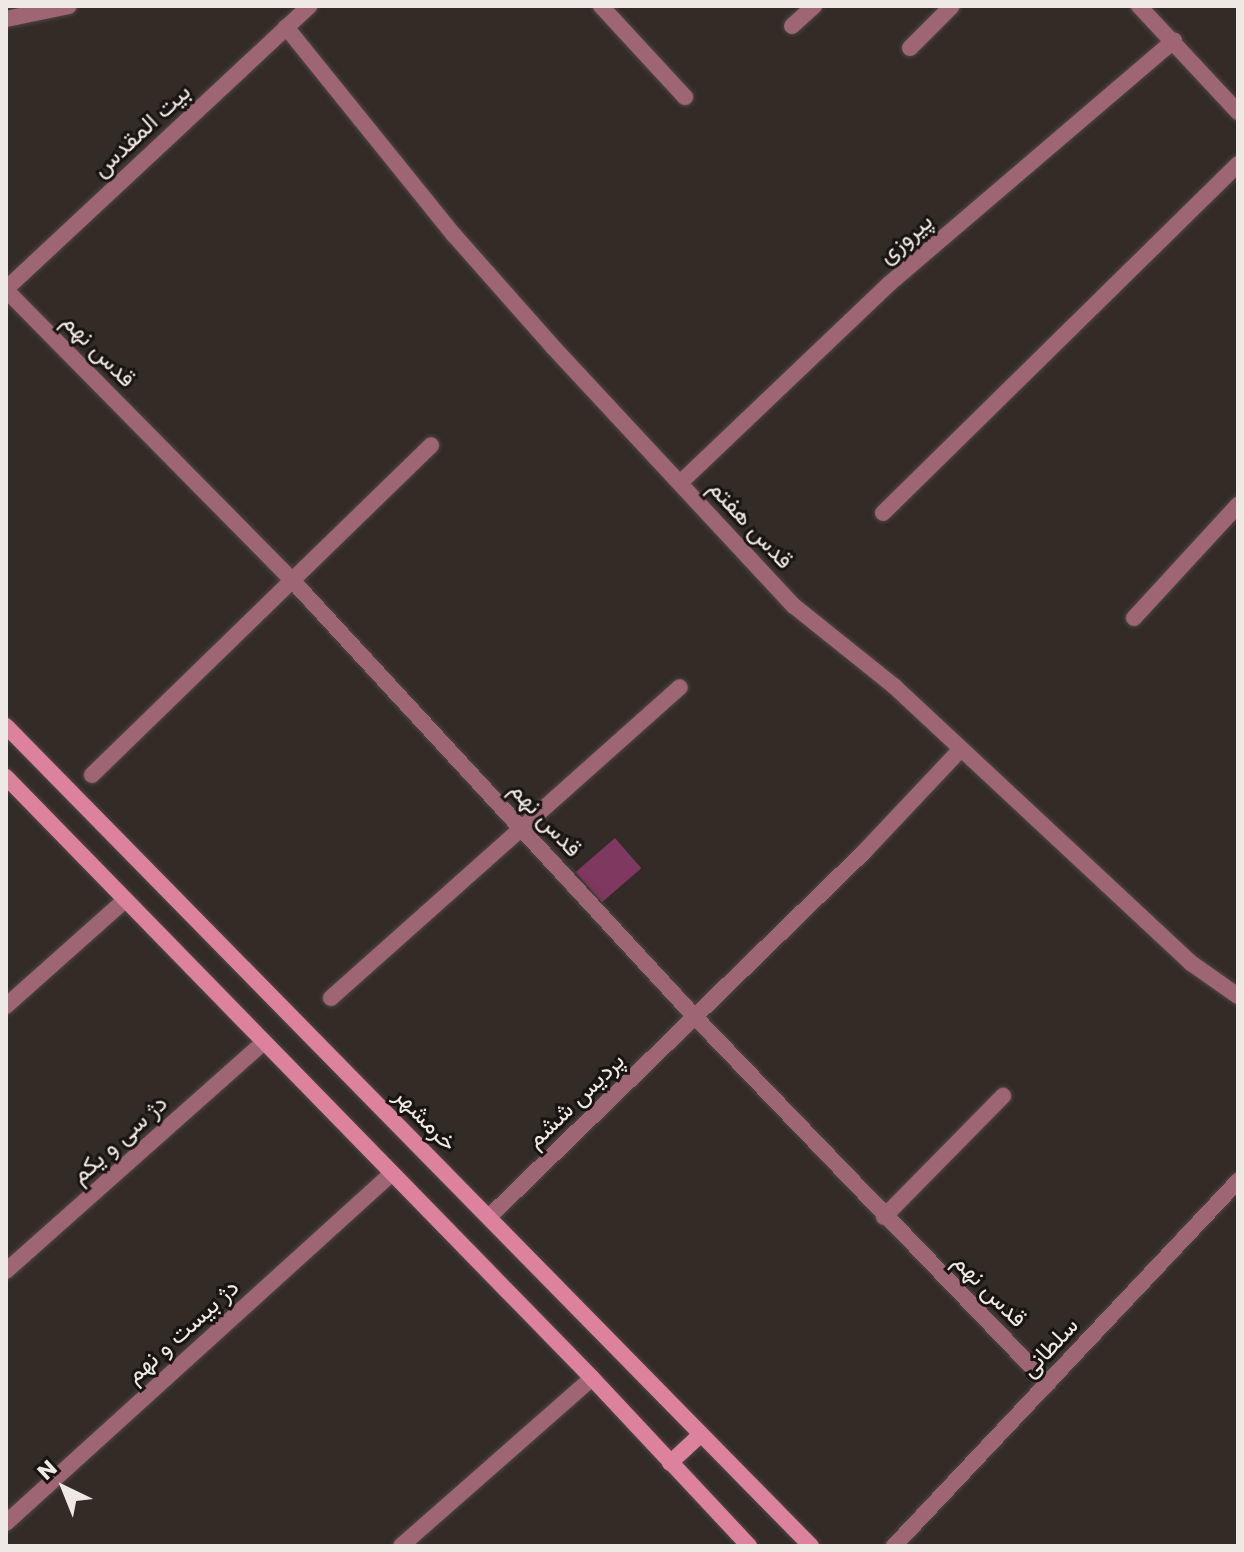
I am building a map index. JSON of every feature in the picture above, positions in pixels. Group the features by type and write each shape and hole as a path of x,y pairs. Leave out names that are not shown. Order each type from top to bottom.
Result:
{"main road":[{"name":"خرمشهر","path":"6,726 811,1546"},
{"path":"6,777 390,1175 592,1378 749,1546"},
{"path":"670,1463 700,1435"}],"street":[{"path":"6,19 69,6"},
{"name":"بیت المقدس","path":"6,289 309,6"},
{"path":"601,6 685,97"},
{"path":"792,26 814,6"},
{"path":"910,48 952,6"},
{"path":"1139,6 1238,112"},
{"name":"قدس هفتم","path":"286,27 454,235 794,606 894,686 1191,963 1238,996"},
{"name":"پیروزی","path":"680,483 889,284 1174,41"},
{"path":"883,513 1238,164"},
{"name":"قدس نهم","path":"6,289 291,579 695,1017 884,1217 1048,1384"},
{"path":"92,775 431,445"},
{"path":"1134,618 1238,505"},
{"path":"331,998 680,687"},
{"name":"پردیس ششم","path":"489,1217 864,852 961,749"},
{"path":"6,1006 125,900"},
{"name":"دژ سی و یکم","path":"6,1271 263,1043"},
{"path":"884,1217 1003,1096"},
{"name":"دژ بیست و نهم","path":"6,1523 390,1175"},
{"name":"سلطانی","path":"894,1546 1238,1181"},
{"path":"401,1546 592,1378"}],"building":[{"path":"615,838 641,868 602,902 576,872"}]}
